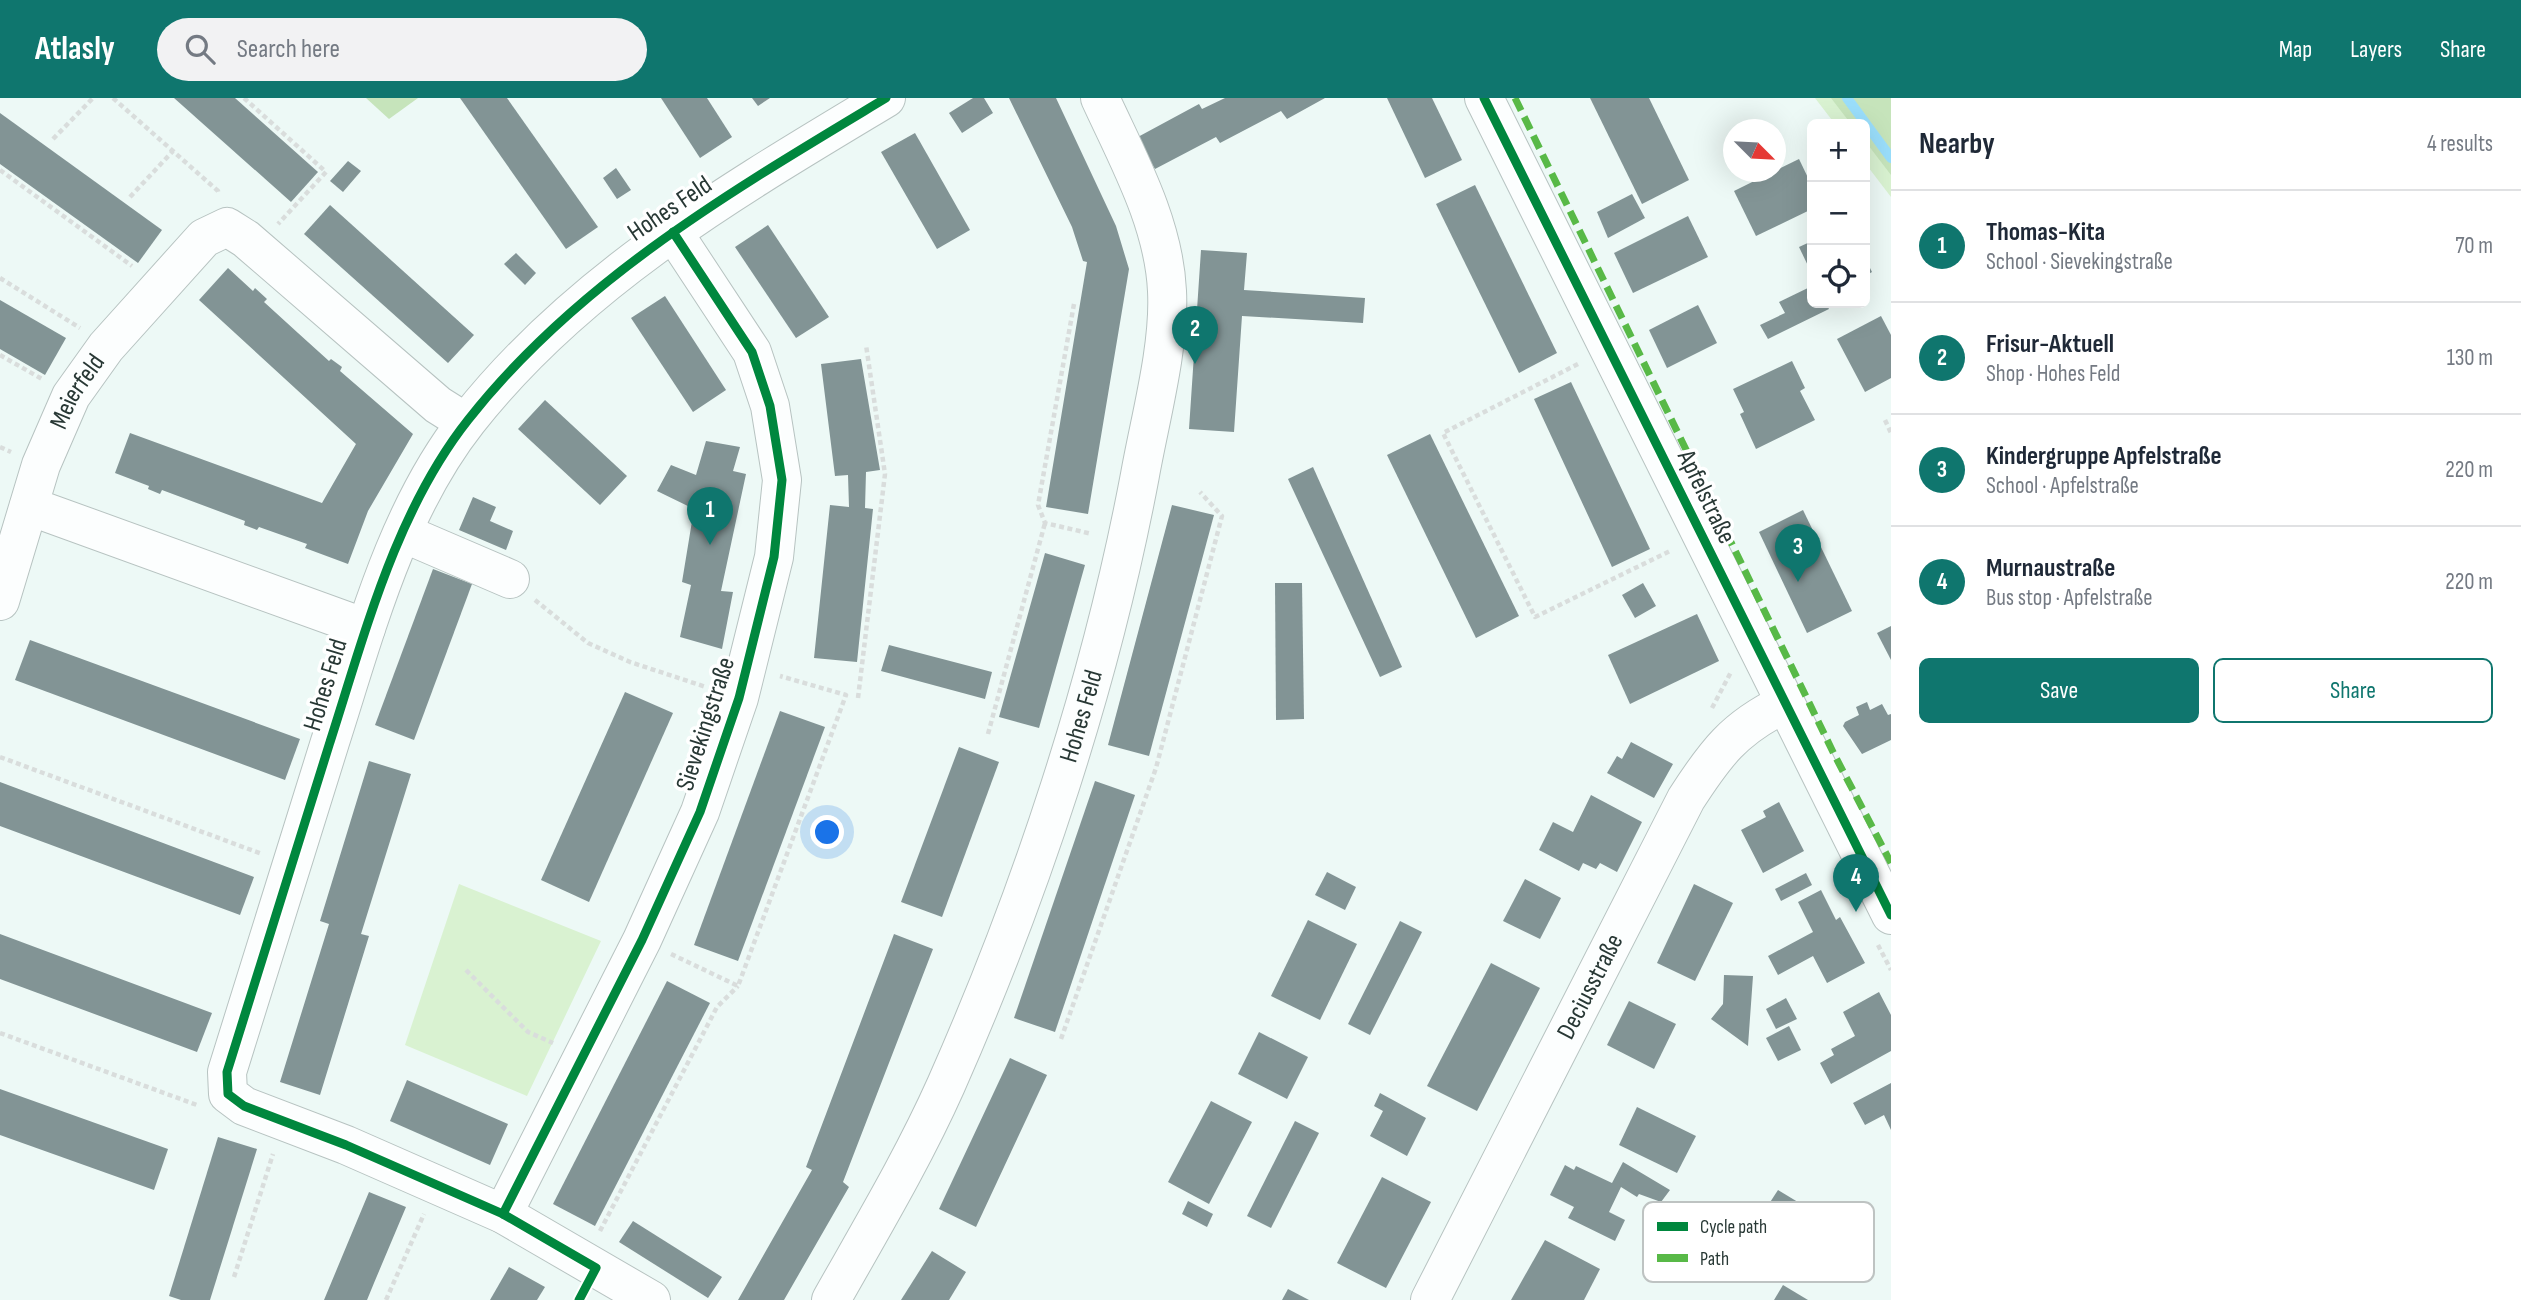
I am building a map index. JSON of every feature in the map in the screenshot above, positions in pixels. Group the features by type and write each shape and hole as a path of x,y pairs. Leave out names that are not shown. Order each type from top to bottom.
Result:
{"street":[{"name":"Hohes Feld","path":"228,1094 227,1072 366,628 403,533 430,477 466,422 506,374 551,329 635,258 777,162 886,98"},
{"name":"Apfelstraße","path":"1484,98 1891,915"},
{"name":"Hohes Feld","path":"831,1300 945,1087 998,958 1035,862 1069,755 1127,542 1161,363 1167,292 1158,237 1138,180 1102,99"},
{"name":"Sievekingstraße","path":"503,1214 642,940 700,812 748,667 774,557 782,480 770,406 752,352 673,232"},
{"name":"Meierfeld","path":"0,601 41,465 71,396 106,347 204,237 242,237"},
{"path":"242,237 438,405 466,422"},
{"name":"Hohes Feld","path":"29,506 366,628"},
{"path":"403,533 510,579"},
{"name":"Deciusstraße","path":"1430,1300 1686,799 1714,755 1736,732 1784,704"},
{"path":"228,1094 244,1106 438,1184 503,1214 651,1300"}],"path":[{"path":"53,139 93,98"},
{"path":"113,98 218,191 242,237 326,172 244,98"},
{"path":"130,197 173,151"},
{"path":"0,170 160,286"},
{"path":"0,278 46,304 106,347"},
{"path":"988,734 1045,523 1038,505 1074,304"},
{"path":"858,698 885,474 866,345"},
{"path":"0,355 71,396"},
{"path":"1588,359 1443,433 1535,617 1701,536"},
{"path":"1885,420 1891,433"},
{"path":"1061,1039 1156,768 1222,516 1200,492"},
{"path":"1045,523 1127,542"},
{"path":"510,579 588,643 630,663 704,687"},
{"path":"584,1262 717,1007 738,986 846,695 748,667"},
{"path":"0,757 292,865"},
{"path":"642,940 738,986"},
{"path":"466,970 528,1032 584,1056"},
{"path":"0,1033 198,1105 228,1094"},
{"path":"234,1277 283,1121"},
{"path":"386,1300 438,1184"}],"green space":[{"path":"366,98 418,98 389,119"},
{"path":"1815,98 1891,98 1891,197 1870,170 1870,119 1831,119"},
{"path":"1831,98 1891,98 1891,175 1870,148 1870,119 1847,119"},
{"path":"459,884 601,941 527,1096 405,1045"}],"building":[{"path":"174,98 235,98 318,172 291,202"},
{"path":"460,98 507,98 598,227 566,249"},
{"path":"661,98 707,98 732,137 700,158"},
{"path":"752,98 770,98 758,106"},
{"path":"973,98 984,98 993,113 962,133 949,113"},
{"path":"1009,98 1056,98 1116,226 1129,269 1088,514 1046,507 1087,262 1083,261 1072,227"},
{"path":"1225,98 1325,98 1287,119 1281,111 1220,143 1216,137 1155,169 1136,138 1199,104 1202,109"},
{"path":"1387,98 1432,98 1462,160 1425,178"},
{"path":"1590,98 1649,98 1689,180 1642,204"},
{"path":"0,113 162,230 138,263 0,164"},
{"path":"915,133 970,230 937,249 881,152"},
{"path":"1799,159 1807,176 1807,211 1756,236 1734,191 1752,182 1786,182 1786,165"},
{"path":"348,161 361,171 343,192 330,181"},
{"path":"616,168 631,190 617,199 603,178"},
{"path":"1475,185 1557,353 1519,373 1436,204"},
{"path":"1632,194 1645,218 1608,238 1597,212"},
{"path":"330,205 474,335 448,363 304,234"},
{"path":"1688,216 1708,257 1633,293 1614,253"},
{"path":"768,225 829,317 796,338 735,247"},
{"path":"1807,243 1807,264 1799,247"},
{"path":"1201,250 1247,253 1244,290 1365,298 1363,323 1242,316 1234,432 1189,429"},
{"path":"516,253 536,273 525,285 504,264"},
{"path":"228,268 253,291 255,288 267,299 264,302 329,361 331,359 342,367 340,371 413,434 368,511 348,564 305,548 307,544 259,527 257,530 244,525 245,521 162,490 160,494 148,489 149,486 115,473 130,433 322,503 356,444 199,300"},
{"path":"1807,288 1807,308 1829,309 1768,339 1760,325 1785,313 1779,302"},
{"path":"665,296 726,390 693,412 631,318"},
{"path":"0,300 66,338 45,375 0,349"},
{"path":"1698,305 1717,343 1667,368 1649,330"},
{"path":"1881,316 1891,335 1891,378 1865,392 1837,339"},
{"path":"861,359 880,470 866,472 865,508 873,509 857,662 814,658 830,505 849,507 848,475 835,476 821,364"},
{"path":"1792,361 1805,388 1800,391 1815,420 1756,449 1740,414 1744,412 1733,389"},
{"path":"1571,382 1650,549 1612,567 1534,399"},
{"path":"545,400 627,476 600,505 518,429"},
{"path":"1430,434 1519,616 1476,638 1387,455"},
{"path":"706,441 740,447 733,471 746,474 721,591 733,592 722,649 680,637 691,585 682,582 694,509 657,491 671,465 696,475"},
{"path":"1313,467 1402,667 1380,677 1288,479"},
{"path":"473,497 496,507 490,521 513,531 506,550 459,530"},
{"path":"1172,505 1214,515 1149,756 1108,745"},
{"path":"1803,510 1852,611 1807,633 1759,532"},
{"path":"1045,553 1085,565 1039,728 999,717"},
{"path":"433,569 472,584 414,740 375,725"},
{"path":"1275,583 1302,583 1304,719 1276,720"},
{"path":"1643,583 1656,606 1635,618 1622,595"},
{"path":"1697,614 1719,661 1630,704 1608,655"},
{"path":"1891,626 1891,660 1877,633"},
{"path":"30,640 300,739 285,780 15,680"},
{"path":"889,645 992,672 985,699 881,671"},
{"path":"625,692 673,713 589,902 541,880"},
{"path":"1867,702 1870,710 1882,704 1888,715 1891,714 1891,740 1862,754 1843,726 1845,722 1859,715 1856,707"},
{"path":"780,711 825,727 738,961 694,945"},
{"path":"1631,742 1673,764 1654,798 1607,773 1617,756 1622,759"},
{"path":"959,747 999,762 942,917 901,902"},
{"path":"369,761 411,774 361,934 369,936 320,1095 280,1082 329,924 320,921"},
{"path":"1095,781 1135,795 1055,1032 1014,1018"},
{"path":"0,782 254,877 240,915 0,826"},
{"path":"1591,795 1642,822 1617,872 1600,863 1596,869 1583,863 1579,871 1539,850 1553,822 1573,832"},
{"path":"1779,802 1804,851 1763,873 1741,830 1766,817 1763,811"},
{"path":"1327,872 1356,887 1345,910 1315,895"},
{"path":"1806,873 1812,885 1781,901 1775,889"},
{"path":"1525,879 1561,898 1540,939 1503,921"},
{"path":"1694,884 1733,903 1695,981 1657,963"},
{"path":"1821,890 1836,920 1840,917 1865,963 1827,983 1813,956 1778,975 1768,956 1813,932 1798,902"},
{"path":"1308,920 1357,944 1320,1020 1271,996"},
{"path":"1400,921 1422,932 1370,1035 1348,1024"},
{"path":"0,934 212,1013 197,1052 0,979"},
{"path":"894,934 933,949 843,1182 849,1187 784,1300 738,1300 812,1170 806,1167"},
{"path":"1491,963 1540,988 1477,1111 1427,1086"},
{"path":"1724,975 1753,976 1748,1046 1711,1019 1723,1004"},
{"path":"667,981 710,1003 595,1226 553,1204"},
{"path":"1879,992 1891,1015 1891,1051 1831,1084 1820,1063 1834,1055 1831,1049 1855,1036 1843,1012"},
{"path":"1786,998 1797,1019 1776,1029 1766,1009"},
{"path":"1629,1001 1676,1024 1654,1069 1607,1045"},
{"path":"1789,1026 1801,1050 1778,1061 1766,1038"},
{"path":"1259,1032 1308,1057 1287,1099 1238,1074"},
{"path":"1010,1058 1047,1075 976,1227 939,1209"},
{"path":"407,1080 508,1124 490,1165 390,1121"},
{"path":"1891,1083 1891,1130 1884,1115 1865,1125 1853,1103"},
{"path":"0,1089 168,1149 154,1190 0,1135"},
{"path":"1380,1093 1426,1118 1407,1156 1370,1136 1383,1111 1374,1106"},
{"path":"1211,1101 1252,1122 1209,1204 1168,1182"},
{"path":"1637,1107 1696,1136 1677,1173 1619,1145"},
{"path":"1295,1121 1319,1133 1271,1228 1247,1216"},
{"path":"218,1137 257,1149 210,1300 181,1300 169,1296"},
{"path":"1623,1162 1670,1190 1661,1202 1639,1194 1637,1197 1621,1187 1609,1212 1625,1220 1615,1241 1568,1218 1574,1207 1550,1195 1565,1165 1574,1170 1576,1166 1612,1183"},
{"path":"1382,1177 1431,1202 1386,1288 1337,1263"},
{"path":"1778,1190 1798,1202 1770,1202"},
{"path":"369,1192 406,1207 367,1300 324,1300"},
{"path":"1188,1201 1213,1214 1207,1227 1182,1214"},
{"path":"633,1221 722,1277 708,1298 619,1242"},
{"path":"1545,1240 1600,1269 1584,1300 1511,1300"},
{"path":"932,1251 966,1272 949,1300 901,1300"},
{"path":"509,1267 545,1287 537,1300 490,1300"},
{"path":"1783,1285 1808,1300 1774,1300"},
{"path":"1288,1289 1309,1300 1282,1300"}],"waterway":[{"path":"1847,98 1891,158"}],"marked path":[{"path":"1515,98 1834,754 1891,863"}],"cycle path":[{"path":"579,1300 596,1268 503,1214 346,1145 244,1106 228,1094 227,1072 370,616 402,533 443,455 468,420 512,369 559,323 609,280 717,203 886,98"},
{"path":"1484,98 1891,915"},
{"path":"503,1214 642,940 700,812 739,698 774,557 782,480 770,406 752,352 673,232"}],"place":[{"name":"Frisur-Aktuell","path":"1195,364"},
{"name":"Thomas-Kita","path":"710,545"},
{"name":"Kindergruppe Apfelstraße","path":"1798,582"},
{"name":"Murnaustraße","path":"1856,912"}]}
